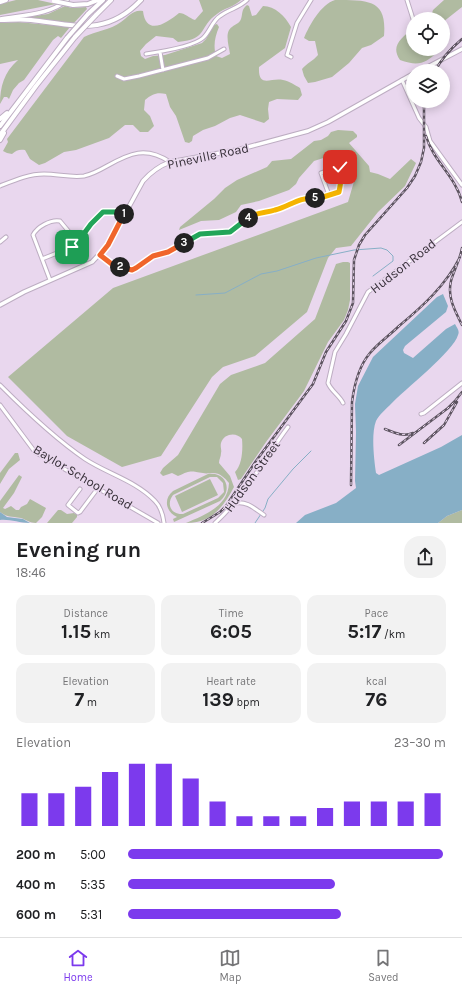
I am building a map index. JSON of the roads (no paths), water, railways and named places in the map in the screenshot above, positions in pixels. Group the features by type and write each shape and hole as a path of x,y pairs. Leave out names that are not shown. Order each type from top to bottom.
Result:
{"highway":[{"path":"0,2 6,0"},
{"path":"52,0 73,5 88,4 98,0"},
{"path":"0,126 67,38 88,14 103,0"},
{"path":"0,140 36,86 75,37 111,0"},
{"path":"0,19 29,20 79,27 98,25 118,18 132,9 140,1"},
{"path":"0,119 16,104"},
{"path":"0,135 15,116"}],"main road":[{"path":"0,19 44,11 60,6 67,0"},
{"path":"433,64 462,49"},
{"name":"Pineville Road","path":"1,304 50,280 88,265 100,255 108,245 143,181 151,172 170,162 237,150 308,132 406,78"}],"street":[{"path":"146,54 194,43 204,38 219,16 238,8 247,0"},
{"path":"291,57 287,55 297,23 311,0"},
{"path":"408,0 411,12"},
{"path":"117,76 124,79 163,70 208,58 224,49"},
{"path":"160,52 163,70"},
{"path":"402,80 419,118 426,127 430,141 462,185"},
{"path":"0,186 33,175 59,174 86,176 100,170 124,156 134,153 145,152 163,157 170,162"},
{"path":"100,255 113,265 132,270 153,256 173,249 200,234 230,232 255,214 274,211 306,197 320,198 339,192 342,168 321,173 329,195"},
{"path":"75,240 80,239 91,224 103,212 118,212 124,214"},
{"path":"50,280 33,235 38,229 54,220 60,221 75,240"},
{"name":"Hudson Road","path":"343,403 328,383 332,362 335,352 368,292 462,222"},
{"path":"0,242 6,237"},
{"path":"42,259 72,247 75,240"},
{"path":"421,414 462,384"},
{"path":"0,385 38,421 74,451 87,460 135,485 146,493 160,508 164,523"},
{"name":"Baylor School Road","path":"0,405 35,452 158,523"},
{"name":"Hudson Street","path":"215,523 235,503 288,427"},
{"path":"80,489 68,505 78,513 98,488"},
{"path":"235,503 242,502 264,515"}],"water":[{"path":"443,294 448,306 446,312 405,346 403,350 404,353 413,358 446,329 455,324 459,334 448,351 397,398 377,419 374,426 374,454 376,473 379,475 441,447 462,435 462,510 447,516 438,523 296,523 305,515 336,503 356,488 355,404 358,386 373,357 437,297"},
{"path":"0,512 7,517 23,519 30,523 0,520"}],"waterway":[{"path":"196,295 225,293 261,274 277,271 316,258 354,250 381,248 387,250 393,256 393,261 373,276"},
{"path":"255,523 265,508 268,499 293,469 311,451"}],"railway":[{"path":"439,64 462,39"},
{"path":"202,523 220,512 226,506 256,461 313,384 326,352 346,321 353,303 354,260 359,245 365,235 407,188 415,176 421,162 424,148 424,108"},
{"path":"426,136 429,145 455,185 462,202"},
{"path":"462,248 450,287 452,304 462,325"},
{"path":"351,485 352,402 354,389 360,370 370,353 417,311 441,286 460,257"},
{"path":"399,445 448,408 462,392"},
{"path":"424,443 444,425 457,402"},
{"path":"385,429 402,435 413,433"}]}
